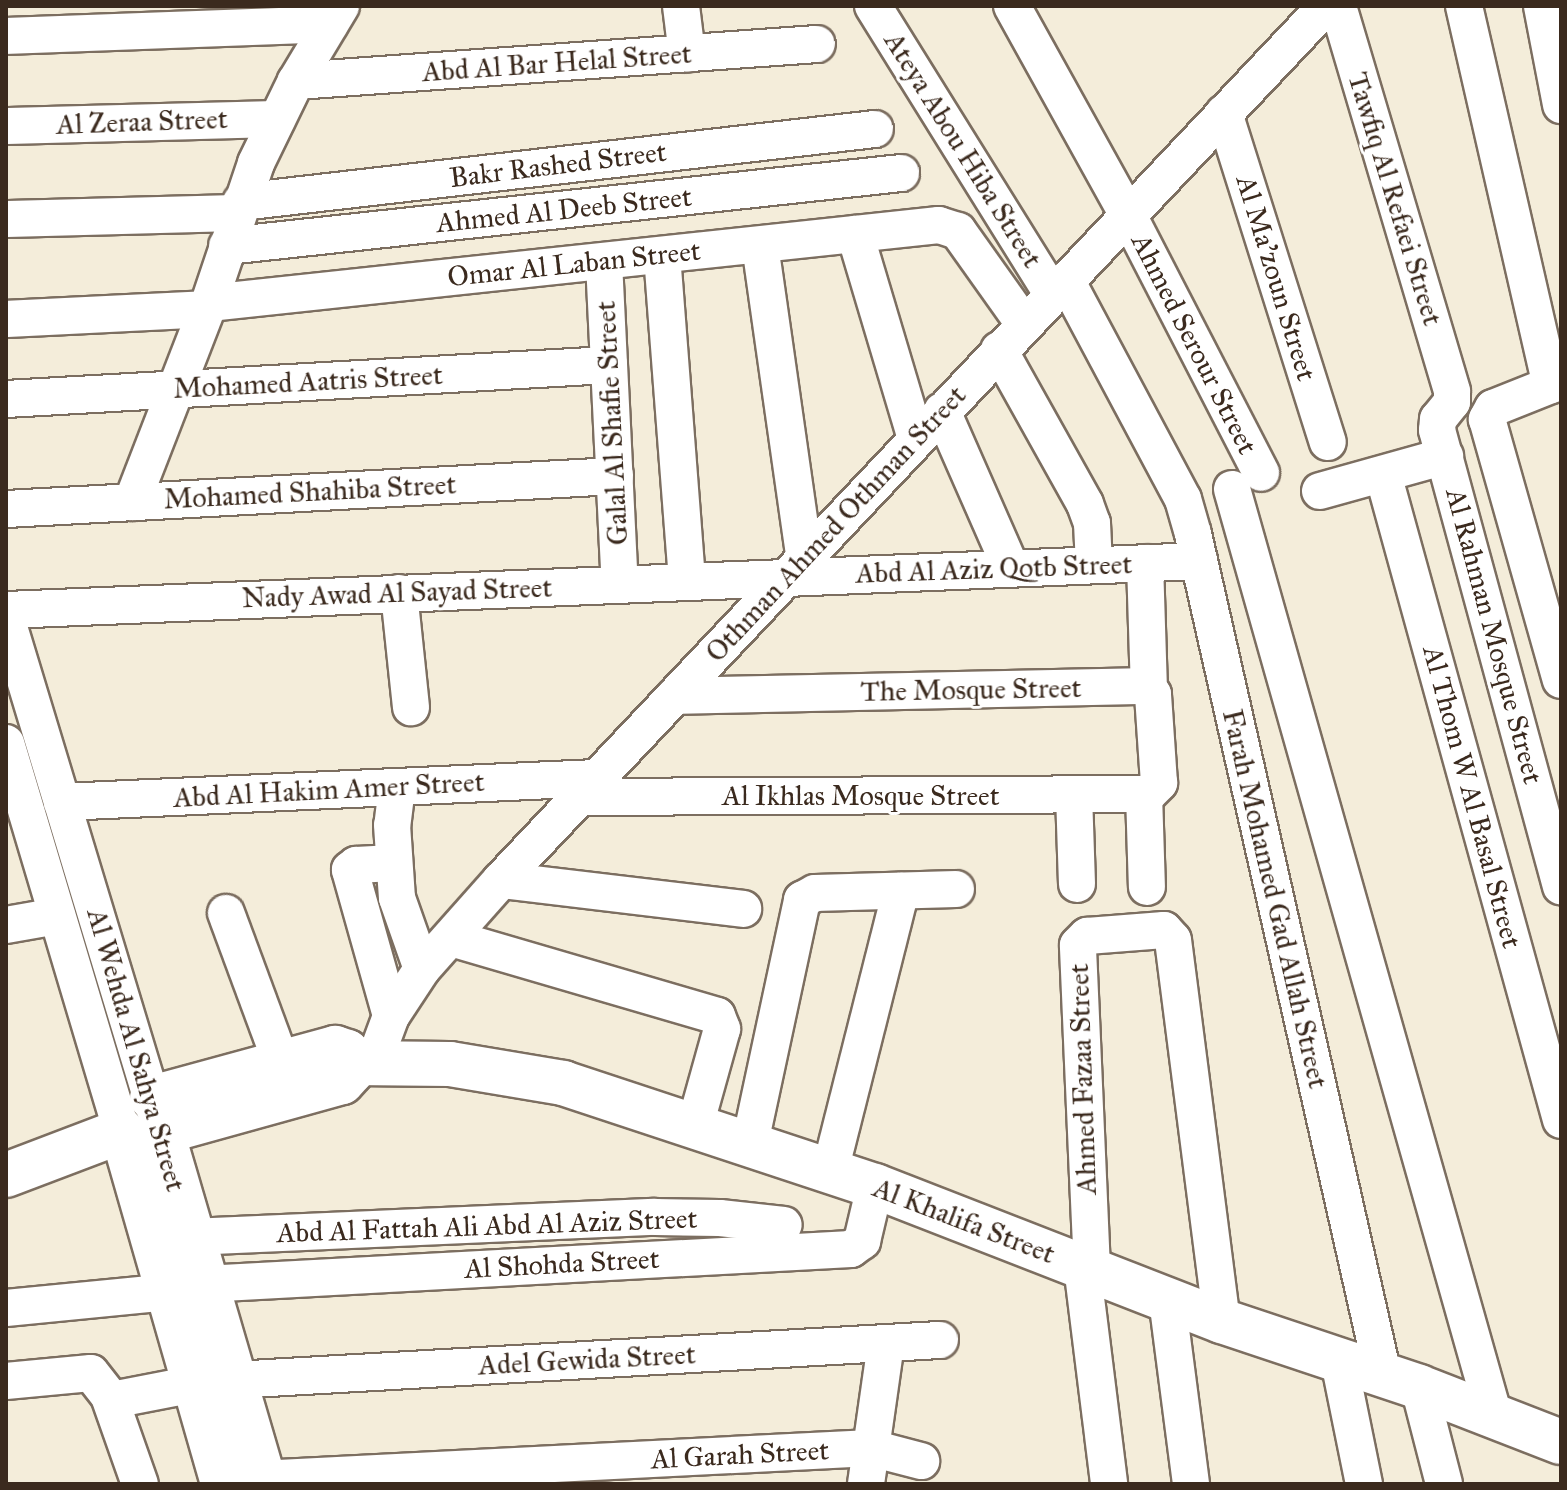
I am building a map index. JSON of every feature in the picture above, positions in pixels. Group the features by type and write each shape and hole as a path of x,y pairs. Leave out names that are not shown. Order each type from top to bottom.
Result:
{"main road":[{"name":"Al Khalifa Street","path":"145,1121 281,1062 335,1048 363,1063 450,1064 526,1074 750,1143 875,1186 1222,1321 1401,1381 1561,1442"},
{"path":"6,1175 145,1121 342,1082 363,1063"},
{"name":"Al Wehda Al Sahya Street","path":"145,1121 213,1382 243,1482"}],"street":[{"path":"681,6 687,54"},
{"name":"Ateya Abou Hiba Street","path":"873,6 1059,287 1146,430"},
{"name":"Ahmed Serour Street","path":"1012,6 1128,215 1246,481 1494,1416"},
{"name":"Othman Ahmed Othman Street","path":"363,1063 422,969 501,880 1326,6"},
{"name":"Tawfiq Al Refaei Street","path":"1338,6 1452,392"},
{"path":"1464,6 1556,383 1493,408 1488,413 1488,422 1561,680"},
{"path":"1542,6 1561,105"},
{"path":"6,36 335,15"},
{"path":"132,502 208,306 235,220 277,119 335,15"},
{"name":"Abd Al Bar Helal Street","path":"296,81 817,44"},
{"name":"Al Ma'zoun Street","path":"1224,113 1328,442"},
{"name":"Al Zeraa Street","path":"6,126 277,119"},
{"name":"Bakr Rashed Street","path":"235,220 875,129"},
{"name":"Ahmed Al Deeb Street","path":"235,220 901,173"},
{"path":"6,219 235,220"},
{"name":"Omar Al Laban Street","path":"6,319 208,306 939,225 958,231 1024,324"},
{"path":"855,234 916,438"},
{"path":"760,245 797,569"},
{"path":"662,255 687,582"},
{"name":"Galal Al Shafie Street","path":"604,262 620,584"},
{"path":"999,350 1085,504 1094,534 1094,565"},
{"name":"Mohamed Aatris Street","path":"6,399 609,365"},
{"name":"Al Rahman Mosque Street","path":"1452,392 1452,402 1436,426 1561,886"},
{"path":"942,411 1011,568"},
{"name":"Farah Mohamed Gad Allah Street","path":"1146,430 1183,499 1401,1381 1444,1484"},
{"path":"1320,491 1445,456"},
{"name":"Al Thom W Al Basal Street","path":"1383,474 1561,1120"},
{"name":"Mohamed Shahiba Street","path":"6,509 615,476"},
{"name":"Abd Al Aziz Qotb Street","path":"797,569 1011,568 1199,561"},
{"path":"1145,563 1149,688 1159,783 1152,793 1144,794 1147,887"},
{"name":"Nady Awad Al Sayad Street","path":"6,610 687,582 797,569"},
{"path":"399,593 411,707"},
{"name":"Al Wehda Al Sahya Street","path":"6,617 62,802 145,1121"},
{"name":"The Mosque Street","path":"675,696 1149,688"},
{"name":"Al Wehda Al Sahya Street","path":"6,743 19,836 57,916 145,1121"},
{"path":"397,787 393,863 406,931 422,969"},
{"name":"Abd Al Hakim Amer Street","path":"62,802 397,787 587,788"},
{"name":"Al Ikhlas Mosque Street","path":"587,788 1144,794"},
{"path":"1074,794 1077,884"},
{"path":"391,1016 350,870 356,865 393,863"},
{"path":"501,880 743,909"},
{"path":"750,1143 800,905 805,896 815,893 956,889"},
{"path":"830,1171 901,891"},
{"path":"226,913 281,1062"},
{"path":"6,925 57,916"},
{"name":"Ahmed Fazaa Street","path":"1109,1484 1087,1268 1078,945 1087,936 1159,929 1168,932 1173,940 1222,1321"},
{"path":"451,938 717,1016 722,1029 695,1126"},
{"name":"Al Shohda Street","path":"185,1273 851,1249 862,1241 875,1186"},
{"name":"Abd Al Fattah Ali Abd Al Aziz Street","path":"185,1273 655,1217 720,1218 784,1225"},
{"path":"6,1308 185,1273"},
{"path":"1167,1299 1191,1484"},
{"name":"Adel Gewida Street","path":"110,1399 213,1382 940,1340"},
{"path":"866,1484 886,1344"},
{"path":"1339,1361 1364,1484"},
{"path":"6,1381 91,1373 110,1399 140,1484"},
{"name":"Al Garah Street","path":"243,1482 757,1469 871,1448 921,1461"}]}
